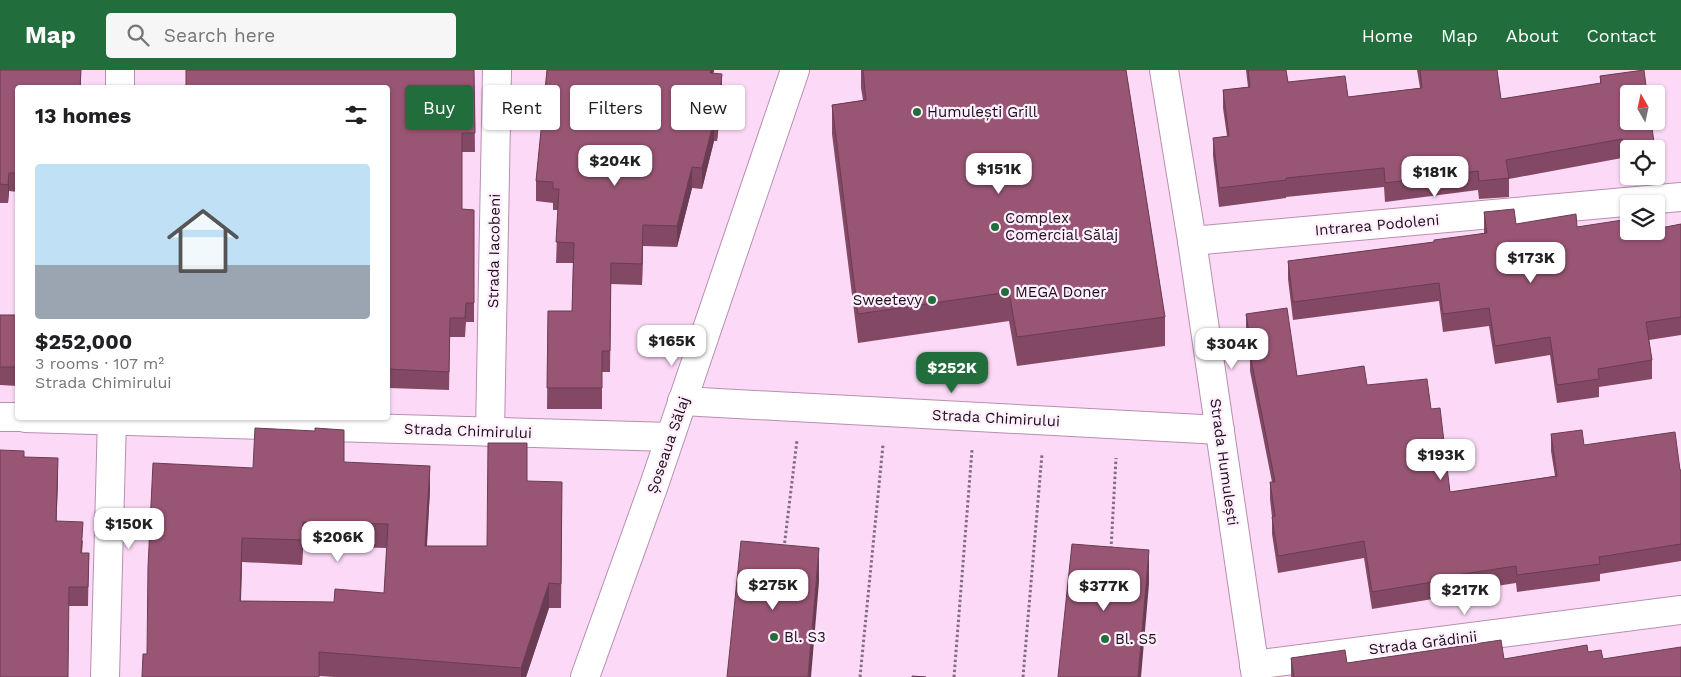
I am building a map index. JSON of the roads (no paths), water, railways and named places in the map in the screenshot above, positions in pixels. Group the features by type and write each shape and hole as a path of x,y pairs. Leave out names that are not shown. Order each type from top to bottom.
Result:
{"street":[{"path":"120,70 120,85"},
{"name":"Strada Iacobeni","path":"490,432 497,70"},
{"name":"Șoseaua Sălaj","path":"585,677 670,437 795,70"},
{"name":"Strada Humulești","path":"1164,70 1192,241 1255,671"},
{"name":"Intrarea Podoleni","path":"1192,241 1681,197"},
{"name":"Strada Chimirului","path":"682,401 1220,430"},
{"path":"0,416 15,417"},
{"path":"105,677 112,420"},
{"name":"Strada Chimirului","path":"141,420 670,437"},
{"name":"Strada Grădinii","path":"1255,671 1681,610"}],"place":[{"name":"Humulești Grill","path":"917,112"},
{"name":"Complex Comercial Sălaj","path":"995,227"},
{"name":"MEGA Doner","path":"1005,292"},
{"name":"Sweetevy","path":"932,300"},
{"name":"Bl. S3","path":"774,637"},
{"name":"Bl. S5","path":"1105,639"}]}
